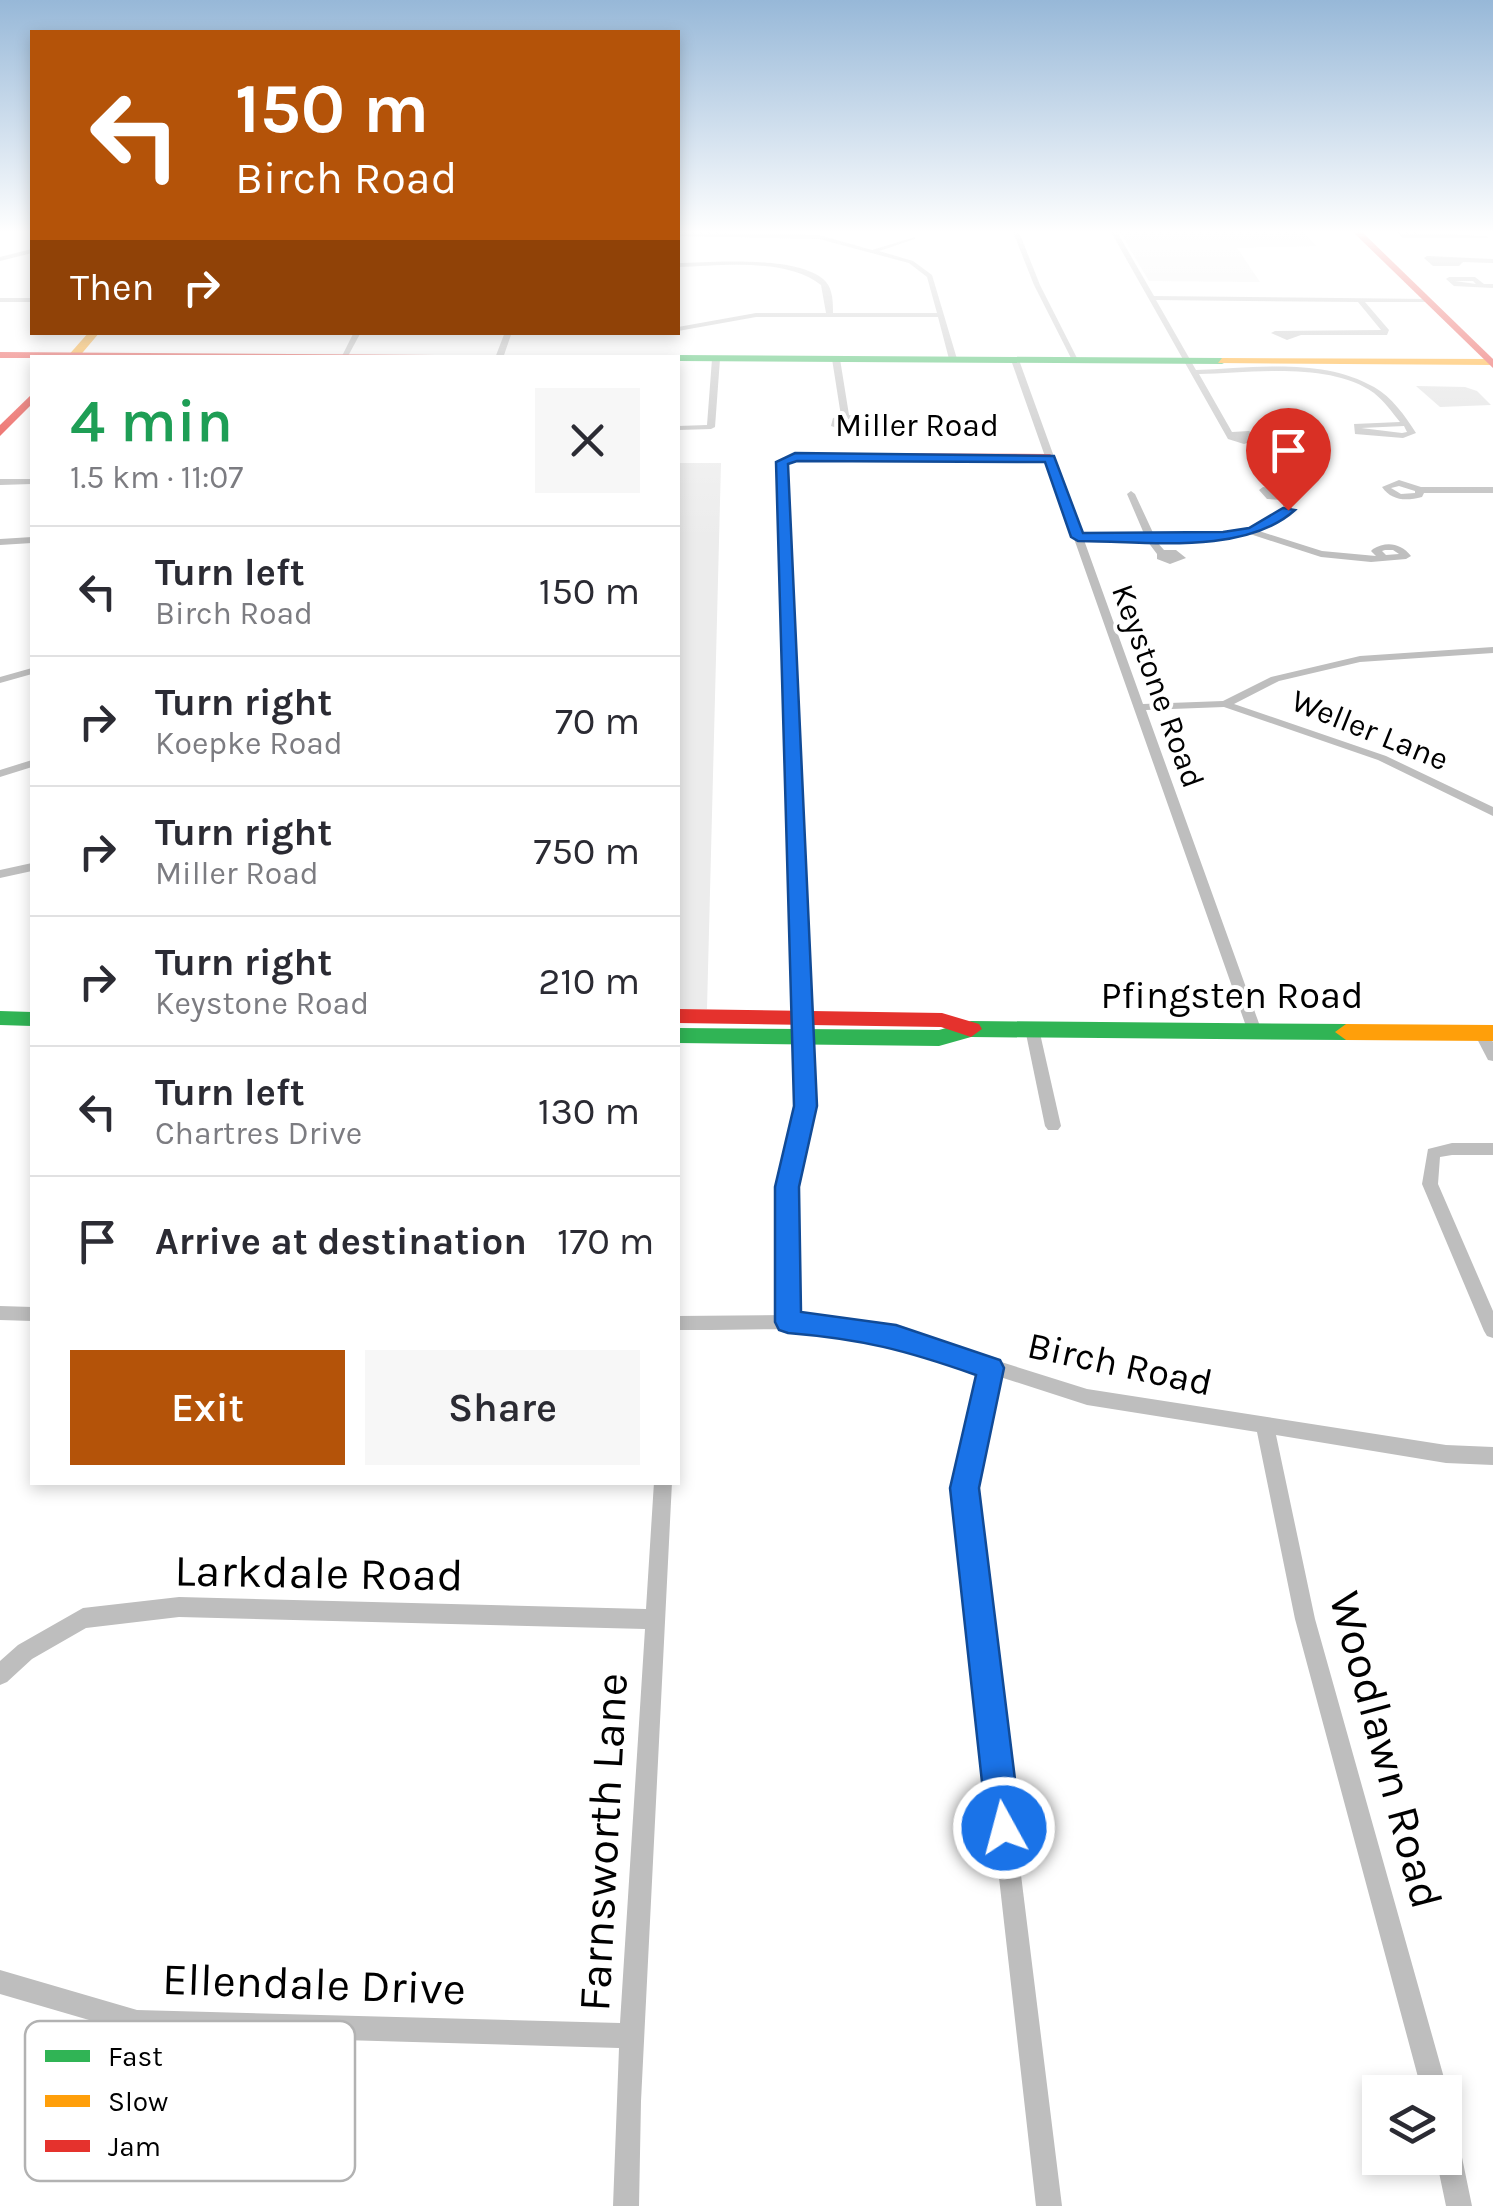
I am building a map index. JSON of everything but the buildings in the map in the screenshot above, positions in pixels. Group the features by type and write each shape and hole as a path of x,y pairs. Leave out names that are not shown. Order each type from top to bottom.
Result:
{"main road":[{"path":"74,355 92,335"},
{"path":"1463,335 1492,363"},
{"path":"0,355 30,356"},
{"path":"680,358 1076,360 1192,366 1492,363"},
{"path":"0,432 30,400"},
{"name":"Miller Road","path":"802,1026 782,465 785,460 1050,458"},
{"name":"Pfingsten Road","path":"680,1016 802,1026"},
{"path":"0,1018 30,1019"},
{"name":"Pfingsten Road","path":"680,1036 942,1020 971,1029 1487,1033"},
{"path":"788,1322 787,1187 806,1106 802,1026"}],"street":[{"path":"946,335 953,359"},
{"path":"1063,335 1076,360"},
{"path":"1174,335 1232,434"},
{"path":"680,428 711,428 716,359"},
{"path":"836,359 845,417"},
{"name":"Keystone Road","path":"1015,360 1254,1030"},
{"path":"1192,366 1333,375 1371,388 1405,424 1411,434 1364,434 1355,426 1405,424"},
{"path":"0,482 30,482"},
{"path":"1420,490 1493,490"},
{"path":"1131,494 1149,537 1162,552"},
{"path":"1078,537 1195,538 1253,532 1282,517 1288,510 1287,497"},
{"path":"1253,532 1321,554 1351,559 1383,557"},
{"path":"0,542 30,540"},
{"path":"1139,707 1225,704 1275,679 1360,659 1493,650"},
{"path":"0,680 30,672"},
{"name":"Weller Lane","path":"1225,704 1382,758 1493,812"},
{"path":"0,774 30,764"},
{"path":"0,874 30,867"},
{"path":"1032,1028 1053,1126"},
{"path":"1487,1033 1493,1056"},
{"path":"1493,1149 1452,1149 1433,1154 1430,1184 1493,1331"},
{"path":"0,1313 30,1314"},
{"name":"Birch Road","path":"680,1324 788,1322 858,1328 896,1336 1087,1397 1446,1454 1493,1456"},
{"path":"990,1368 964,1488 1048,2206"},
{"name":"Woodlawn Road","path":"1265,1427 1306,1619 1429,2075"},
{"name":"Farnsworth Lane","path":"626,2206 663,1485"},
{"name":"Larkdale Road","path":"0,1675 25,1652 83,1618 179,1607 656,1619"},
{"name":"Ellendale Drive","path":"0,1982 134,2021"},
{"name":"Ellendale Drive","path":"355,2028 632,2036"},
{"path":"1453,2175 1459,2206"}],"shaded area":[{"path":"680,463 721,463 707,1009 680,1009"}],"traffic: fast":[{"path":"680,358 1222,361"},
{"path":"0,1018 30,1019"},
{"path":"680,1036 939,1038 971,1029 1346,1032"}],"traffic: slow":[{"path":"74,355 92,335"},
{"path":"1222,361 1493,362"},
{"path":"786,461 782,462 806,1106 787,1187 788,1322"},
{"path":"1346,1032 1493,1033"}],"traffic: jam":[{"path":"1462,335 1493,365"},
{"path":"0,355 30,355"},
{"path":"0,432 30,400"},
{"path":"786,461 795,457 1050,458"},
{"path":"680,1016 942,1020 971,1029"}],"route":[{"path":"1004,1828 964,1488 990,1368 896,1336 858,1328 788,1322 787,1187 806,1106 782,462 795,457 1050,458 1078,537 1223,536 1253,532 1288,510"}]}
